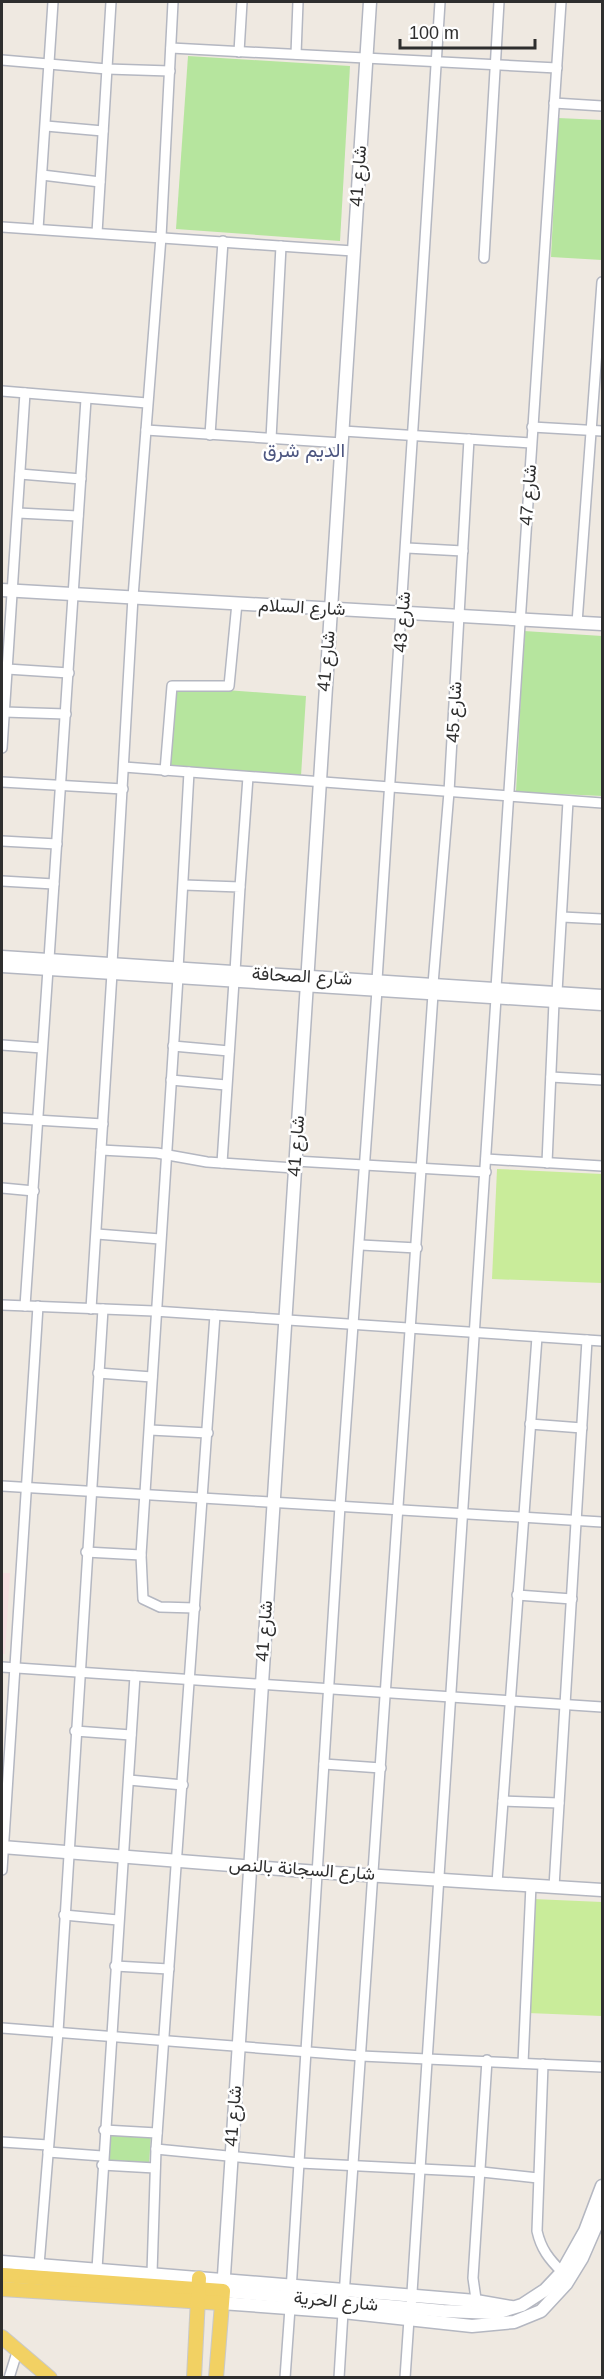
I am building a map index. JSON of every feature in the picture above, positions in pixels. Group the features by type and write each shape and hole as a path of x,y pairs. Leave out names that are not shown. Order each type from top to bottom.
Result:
{"main road":[{"name":"شارع 41","path":"222,2292 370,2"},
{"name":"شارع السلام","path":"7,590 603,624"},
{"name":"شارع الصحافة","path":"2,957 49,964 556,997 603,1004"},
{"name":"شارع الصحافة","path":"2,966 49,964"},
{"name":"شارع الصحافة","path":"556,997 603,996"},
{"name":"شارع السجانة بالنص","path":"2,1847 318,1872 603,1890"},
{"path":"291,2296 478,2314 515,2307 545,2290 562,2272 585,2231 603,2186"},
{"name":"شارع الحرية","path":"2,2276 291,2296 478,2314 514,2322 541,2310 566,2284 603,2212"},
{"path":"2,2262 152,2273 198,2290 194,2378"},
{"name":"شارع الحرية","path":"2,2289 198,2290"},
{"path":"216,2378 222,2292"},
{"path":"2,2337 50,2378"}],"street":[{"path":"38,228 53,2"},
{"path":"97,233 111,2"},
{"path":"91,1309 133,597 161,237 173,2"},
{"path":"239,52 242,2"},
{"path":"296,54 298,2"},
{"name":"شارع 43","path":"285,2378 340,1506 361,1245 364,1165 403,613 422,264 440,2"},
{"path":"484,258 499,2"},
{"name":"شارع 47","path":"405,2378 473,1333 486,1172 519,619 561,2"},
{"path":"171,48 557,68"},
{"path":"2,60 107,69 170,71"},
{"path":"554,103 603,106"},
{"path":"46,126 104,131"},
{"path":"42,175 100,182"},
{"path":"2,227 353,251"},
{"path":"210,435 223,242"},
{"path":"271,438 281,246"},
{"path":"577,623 591,430 599,369 603,282"},
{"path":"2,391 147,403"},
{"path":"2,748 7,669 7,590 18,513 25,393"},
{"path":"25,1306 86,399"},
{"path":"532,427 603,431"},
{"path":"146,430 271,438 414,436 531,443"},
{"name":"شارع 45","path":"339,2378 397,1510 423,1169 433,989 449,792 469,439"},
{"path":"20,474 81,479"},
{"path":"18,513 78,516"},
{"path":"407,548 463,551"},
{"path":"165,771 172,686 229,686 237,603"},
{"path":"7,669 69,673"},
{"path":"4,712 66,714"},
{"path":"124,767 391,789 603,803"},
{"path":"189,772 184,885 141,1555 143,1599 160,1607 195,1608"},
{"path":"222,1163 248,777"},
{"path":"2,782 123,789"},
{"path":"546,1163 568,801"},
{"path":"2,841 57,844"},
{"path":"2,881 54,884"},
{"path":"184,885 240,887"},
{"path":"562,917 603,919"},
{"path":"2,1045 42,1048"},
{"path":"173,1046 229,1051"},
{"path":"551,1077 603,1080"},
{"path":"171,1080 226,1085"},
{"path":"2,1118 103,1124"},
{"path":"101,1150 165,1154 222,1163 364,1165 486,1172"},
{"path":"486,1159 602,1165"},
{"path":"2,1188 34,1191"},
{"path":"97,1234 160,1239"},
{"path":"361,1245 417,1248"},
{"path":"2,1305 156,1311 603,1341"},
{"path":"2,1870 38,1306"},
{"path":"39,2265 58,2032 67,1852 103,1309"},
{"path":"152,2273 157,2133 215,1316"},
{"path":"496,1883 537,1337"},
{"path":"554,1887 587,1340"},
{"path":"98,1373 152,1377"},
{"path":"530,1424 582,1428"},
{"path":"150,1430 208,1432"},
{"path":"2,1486 603,1522"},
{"path":"86,1552 141,1555"},
{"path":"517,1595 572,1599"},
{"path":"2,1667 450,1695 603,1707"},
{"path":"97,2269 110,2036 135,1676"},
{"path":"75,1731 131,1735"},
{"path":"324,1764 381,1768"},
{"path":"129,1780 183,1785"},
{"path":"503,1801 559,1803"},
{"path":"524,2063 531,1885"},
{"path":"64,1915 118,1920"},
{"path":"115,1966 169,1969"},
{"path":"2,2028 164,2041 238,2044 361,2056 603,2067"},
{"path":"478,2314 474,2278 487,2060"},
{"path":"543,2064 537,2231 540,2246 562,2272"},
{"path":"104,2130 157,2133"},
{"path":"2,2142 102,2161 155,2168"},
{"path":"156,2149 300,2163 419,2168 538,2178"},
{"path":"9,2378 18,2349"}],"shaded area":[{"path":"2,1573 10,1573 5,1654 2,1654"}],"green space":[{"path":"188,56 350,66 340,241 176,229"},
{"path":"558,118 602,120 602,260 551,257"},
{"path":"524,631 602,636 602,796 516,792"},
{"path":"173,686 306,696 301,776 168,766"},
{"path":"497,1169 602,1174 602,1283 492,1279"},
{"path":"533,1899 602,1902 602,2016 528,2013"},
{"path":"109,2132 151,2135 149,2164 107,2162"}],"district":[{"name":"الديم شرق","path":"304,450"}]}
